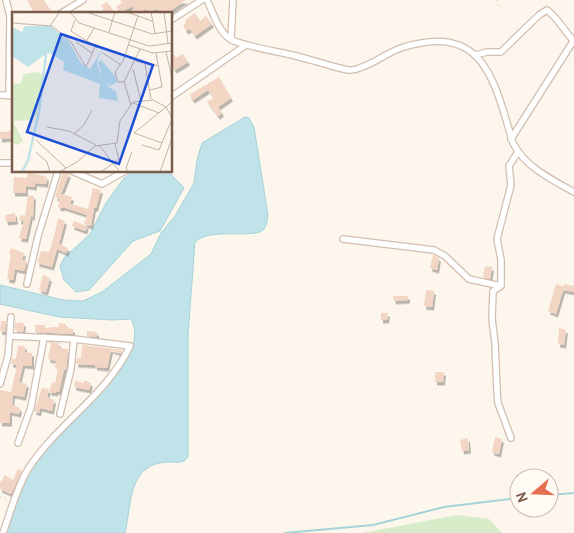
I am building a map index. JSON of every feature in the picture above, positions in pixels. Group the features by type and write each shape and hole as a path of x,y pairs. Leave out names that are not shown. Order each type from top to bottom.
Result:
{"street":[{"path":"0,95 11,95 12,43 10,16 6,0"},
{"path":"63,12 83,0"},
{"path":"172,19 202,0"},
{"path":"206,0 220,27 231,39 246,45 302,57 349,70 362,68 400,48 425,43 458,44 466,48 476,55 493,81 511,139 518,152 530,164 574,192"},
{"path":"231,39 233,0"},
{"path":"476,55 486,52 501,52 539,15 547,10 554,15 574,40 511,139"},
{"path":"172,96 246,45"},
{"path":"501,286 501,260 497,239 511,185 509,166 518,152"},
{"path":"27,284 38,236 58,172"},
{"path":"74,172 102,184 123,172"},
{"path":"343,239 434,250 445,256 469,279 501,286"},
{"path":"501,286 493,291 492,319 495,343 495,377 498,403 511,438"},
{"path":"0,384 8,356 11,317"},
{"path":"4,533 20,482 62,427 95,396 130,346 74,339 10,336"},
{"path":"18,443 31,407 44,337"},
{"path":"60,414 71,369 74,339"}],"path":[{"path":"497,0 499,10"},
{"path":"0,497 13,501"}],"green space":[{"path":"457,515 489,519 502,533 362,533"}],"water":[{"path":"245,117 249,118 254,127 268,215 267,221 263,230 258,232 211,235 195,242 188,336 188,457 180,462 156,464 146,469 139,476 131,497 125,533 5,533 21,490 34,466 49,447 108,386 127,359 133,345 135,331 131,319 112,320 59,317 0,304 0,285 63,300 83,301 102,292 151,254 161,233 175,216 194,183 197,160 202,143"},
{"path":"133,172 169,172 184,188 160,231 133,241 89,290 76,292 64,280 60,266 64,258 90,234 106,203 124,178"}],"building":[{"path":"27,0 44,0 51,11 50,12 34,12"},
{"path":"120,0 186,0 169,12 159,12 157,9 148,12 146,9 136,12 132,6 119,12 116,7 122,3"},
{"path":"107,2 113,10 107,12 101,6"},
{"path":"195,13 200,21 206,16 212,24 195,36 190,29 186,31 183,25 186,23 185,20"},
{"path":"172,52 176,58 183,54 188,62 175,70 172,66"},
{"path":"219,77 231,98 218,107 222,113 218,116 207,102 214,98 208,90 193,100 189,95"},
{"path":"12,131 12,138 0,139 0,132"},
{"path":"28,172 47,177 46,184 35,183 35,187 26,186 26,193 13,193 14,177 27,178"},
{"path":"63,172 69,174 61,194 72,197 70,204 88,209 93,188 101,190 96,208 94,208 91,226 84,224 87,215 58,207 60,199 55,197"},
{"path":"28,195 34,196 33,217 31,216 26,239 19,238 24,221 19,221 20,215 25,216"},
{"path":"15,213 16,221 6,222 5,215"},
{"path":"58,218 65,221 59,244 68,248 66,253 57,249 52,267 37,263 41,251 49,252"},
{"path":"74,221 87,226 85,231 72,226"},
{"path":"11,248 24,253 22,260 27,261 24,271 15,269 13,280 7,279"},
{"path":"433,255 439,258 437,270 430,268"},
{"path":"485,266 492,267 490,279 483,277"},
{"path":"43,275 50,278 46,292 39,290"},
{"path":"556,284 564,287 556,314 548,311"},
{"path":"564,284 574,286 574,292 563,290"},
{"path":"426,290 434,291 432,307 424,306"},
{"path":"393,296 408,296 408,300 394,301"},
{"path":"381,313 388,313 387,320 381,320"},
{"path":"1,321 6,321 5,332 0,331"},
{"path":"15,323 24,323 23,332 15,330"},
{"path":"59,323 66,324 66,328 73,329 73,334 35,332 35,325 45,325 45,328 59,327"},
{"path":"559,328 566,330 564,345 558,344"},
{"path":"87,331 97,332 97,337 87,336"},
{"path":"48,342 59,343 58,348 68,349 66,370 64,370 59,392 56,391 56,393 49,392 52,382 55,383 58,369 55,368 56,361 48,359 51,344"},
{"path":"82,345 122,350 121,353 111,350 107,368 95,367 95,365 76,364 77,358 81,358"},
{"path":"18,346 25,346 25,352 32,353 32,366 23,365 19,382 27,384 24,397 13,395 12,405 20,408 19,414 10,412 10,423 0,423 0,390 11,392 17,365 11,364 12,358 16,359"},
{"path":"435,372 444,372 443,382 435,382"},
{"path":"84,380 91,383 89,390 74,387 75,381 84,383"},
{"path":"42,388 49,389 47,397 54,400 52,411 40,408 39,413 34,411"},
{"path":"495,437 502,439 499,454 492,452"},
{"path":"468,438 469,450 462,451 460,440"},
{"path":"18,469 22,471 11,494 0,489 0,483 5,475 13,480"}],"waterway":[{"path":"559,494 574,493"},
{"path":"285,533 373,525 444,507 509,499"}]}
